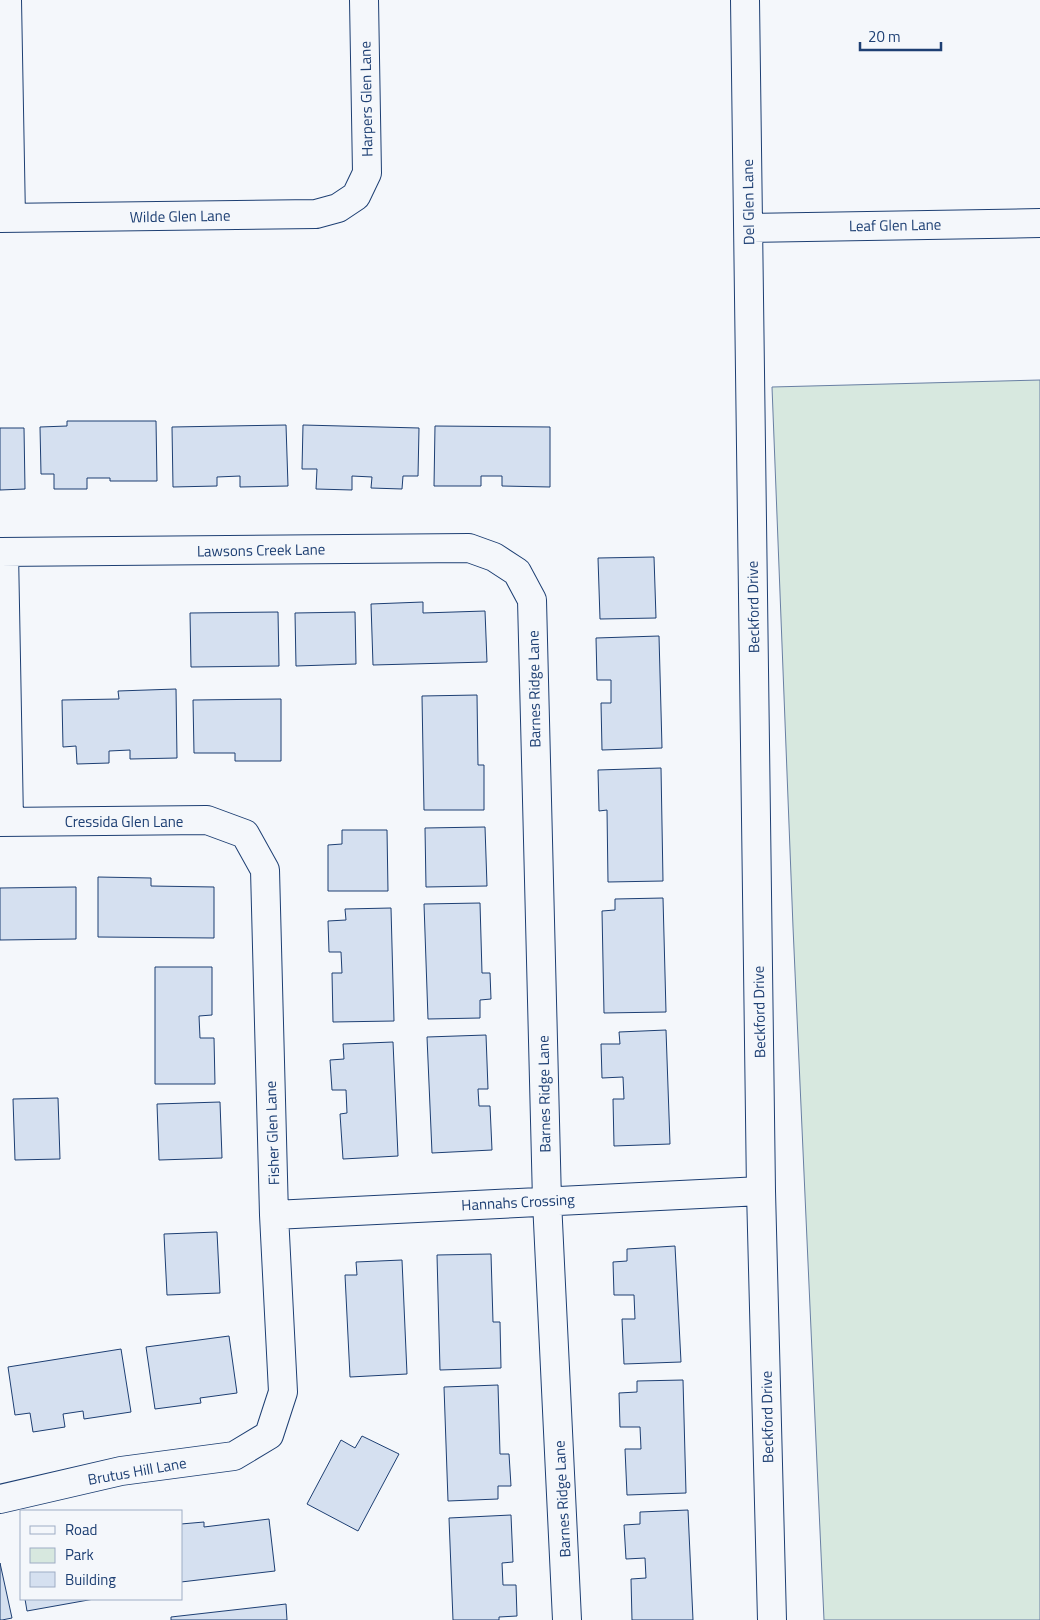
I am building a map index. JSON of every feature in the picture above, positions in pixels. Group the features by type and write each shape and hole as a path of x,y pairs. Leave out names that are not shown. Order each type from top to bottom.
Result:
{"street":[{"path":"5,218 7,0"},
{"name":"Harpers Glen Lane","path":"356,196 367,173 364,0"},
{"name":"Del Glen Lane","path":"745,0 750,405"},
{"name":"Wilde Glen Lane","path":"5,218 316,214 338,208 356,196"},
{"name":"Leaf Glen Lane","path":"749,228 1040,223"},
{"name":"Beckford Drive","path":"750,405 761,1191 772,1620"},
{"name":"Lawsons Creek Lane","path":"2,552 469,548 494,557 516,572"},
{"path":"2,552 5,822"},
{"name":"Barnes Ridge Lane","path":"516,572 532,600 547,1201 568,1620"},
{"name":"Cressida Glen Lane","path":"5,822 206,820 245,834"},
{"name":"Fisher Glen Lane","path":"245,834 265,870 274,1215 283,1392 270,1435"},
{"name":"Hannahs Crossing","path":"274,1215 761,1191"},
{"name":"Brutus Hill Lane","path":"0,1499 121,1471 234,1456 270,1435"}],"green space":[{"path":"1040,380 1040,1620 824,1620 793,927 772,387"}],"building":[{"path":"67,421 156,421 157,481 110,481 110,478 87,478 87,489 54,489 54,474 41,474 40,427 67,426"},
{"path":"286,425 288,486 240,487 240,476 217,477 217,486 173,487 172,427"},
{"path":"303,425 419,428 418,476 403,476 402,489 371,488 372,477 352,476 352,490 316,489 317,469 302,469"},
{"path":"435,426 550,427 550,487 502,486 502,476 481,476 481,486 434,486"},
{"path":"0,428 24,428 25,489 0,490"},
{"path":"654,557 656,618 600,619 598,558"},
{"path":"423,602 423,613 485,611 487,662 373,665 371,604"},
{"path":"278,612 279,666 191,667 190,613"},
{"path":"355,612 356,664 296,666 295,613"},
{"path":"659,636 662,748 602,750 601,703 611,703 611,680 597,680 596,638"},
{"path":"176,689 177,758 130,759 130,750 109,751 109,763 77,764 76,746 63,747 62,700 119,699 118,691"},
{"path":"477,695 478,765 484,765 484,810 424,810 422,696"},
{"path":"281,699 281,761 235,761 235,753 194,753 193,700"},
{"path":"661,768 663,881 608,882 607,810 599,811 598,770"},
{"path":"485,827 487,886 426,887 425,828"},
{"path":"342,830 387,830 388,891 328,891 328,845 342,844"},
{"path":"98,877 151,878 151,886 214,887 214,938 98,937"},
{"path":"76,887 76,939 0,940 0,888"},
{"path":"663,898 666,1012 604,1013 602,911 615,910 615,899"},
{"path":"480,903 482,973 490,973 491,999 480,1000 480,1018 428,1019 424,904"},
{"path":"391,908 394,1021 333,1022 332,973 342,973 341,952 329,952 328,921 346,920 345,909"},
{"path":"155,967 212,967 212,1015 199,1016 200,1038 214,1038 215,1084 155,1084"},
{"path":"666,1030 670,1144 614,1146 613,1099 624,1099 623,1077 602,1078 601,1044 620,1044 619,1032"},
{"path":"486,1035 488,1089 478,1089 479,1106 490,1106 492,1150 432,1153 427,1037"},
{"path":"393,1042 398,1156 343,1159 340,1114 347,1113 346,1090 332,1090 330,1060 344,1059 343,1044"},
{"path":"58,1098 60,1159 15,1160 13,1099"},
{"path":"220,1102 222,1158 159,1160 157,1104"},
{"path":"217,1232 220,1293 167,1295 164,1234"},
{"path":"675,1246 681,1362 624,1364 622,1319 635,1319 634,1295 614,1295 613,1262 627,1261 627,1249"},
{"path":"491,1254 493,1322 500,1322 501,1368 440,1370 437,1255"},
{"path":"402,1260 407,1374 350,1377 345,1275 357,1275 356,1262"},
{"path":"229,1336 237,1393 200,1398 201,1403 155,1409 146,1347"},
{"path":"121,1349 131,1412 84,1419 83,1411 63,1414 65,1427 33,1432 30,1413 15,1415 8,1367"},
{"path":"683,1380 686,1493 627,1495 625,1449 641,1449 640,1427 620,1427 619,1393 637,1392 637,1381"},
{"path":"498,1385 500,1454 509,1454 511,1486 498,1486 498,1499 448,1501 444,1387"},
{"path":"362,1436 399,1454 358,1531 307,1504 341,1440 355,1448"},
{"path":"688,1510 693,1620 632,1620 631,1579 646,1578 645,1558 626,1559 624,1525 640,1524 640,1512"},
{"path":"511,1515 513,1562 502,1563 503,1585 516,1585 517,1616 499,1617 499,1620 453,1620 449,1518"},
{"path":"269,1519 275,1571 182,1582 182,1524 204,1522 204,1527"},
{"path":"0,1563 12,1618 2,1620 0,1620"},
{"path":"25,1600 88,1600 27,1611"},
{"path":"286,1604 287,1620 171,1620 171,1617"}]}
